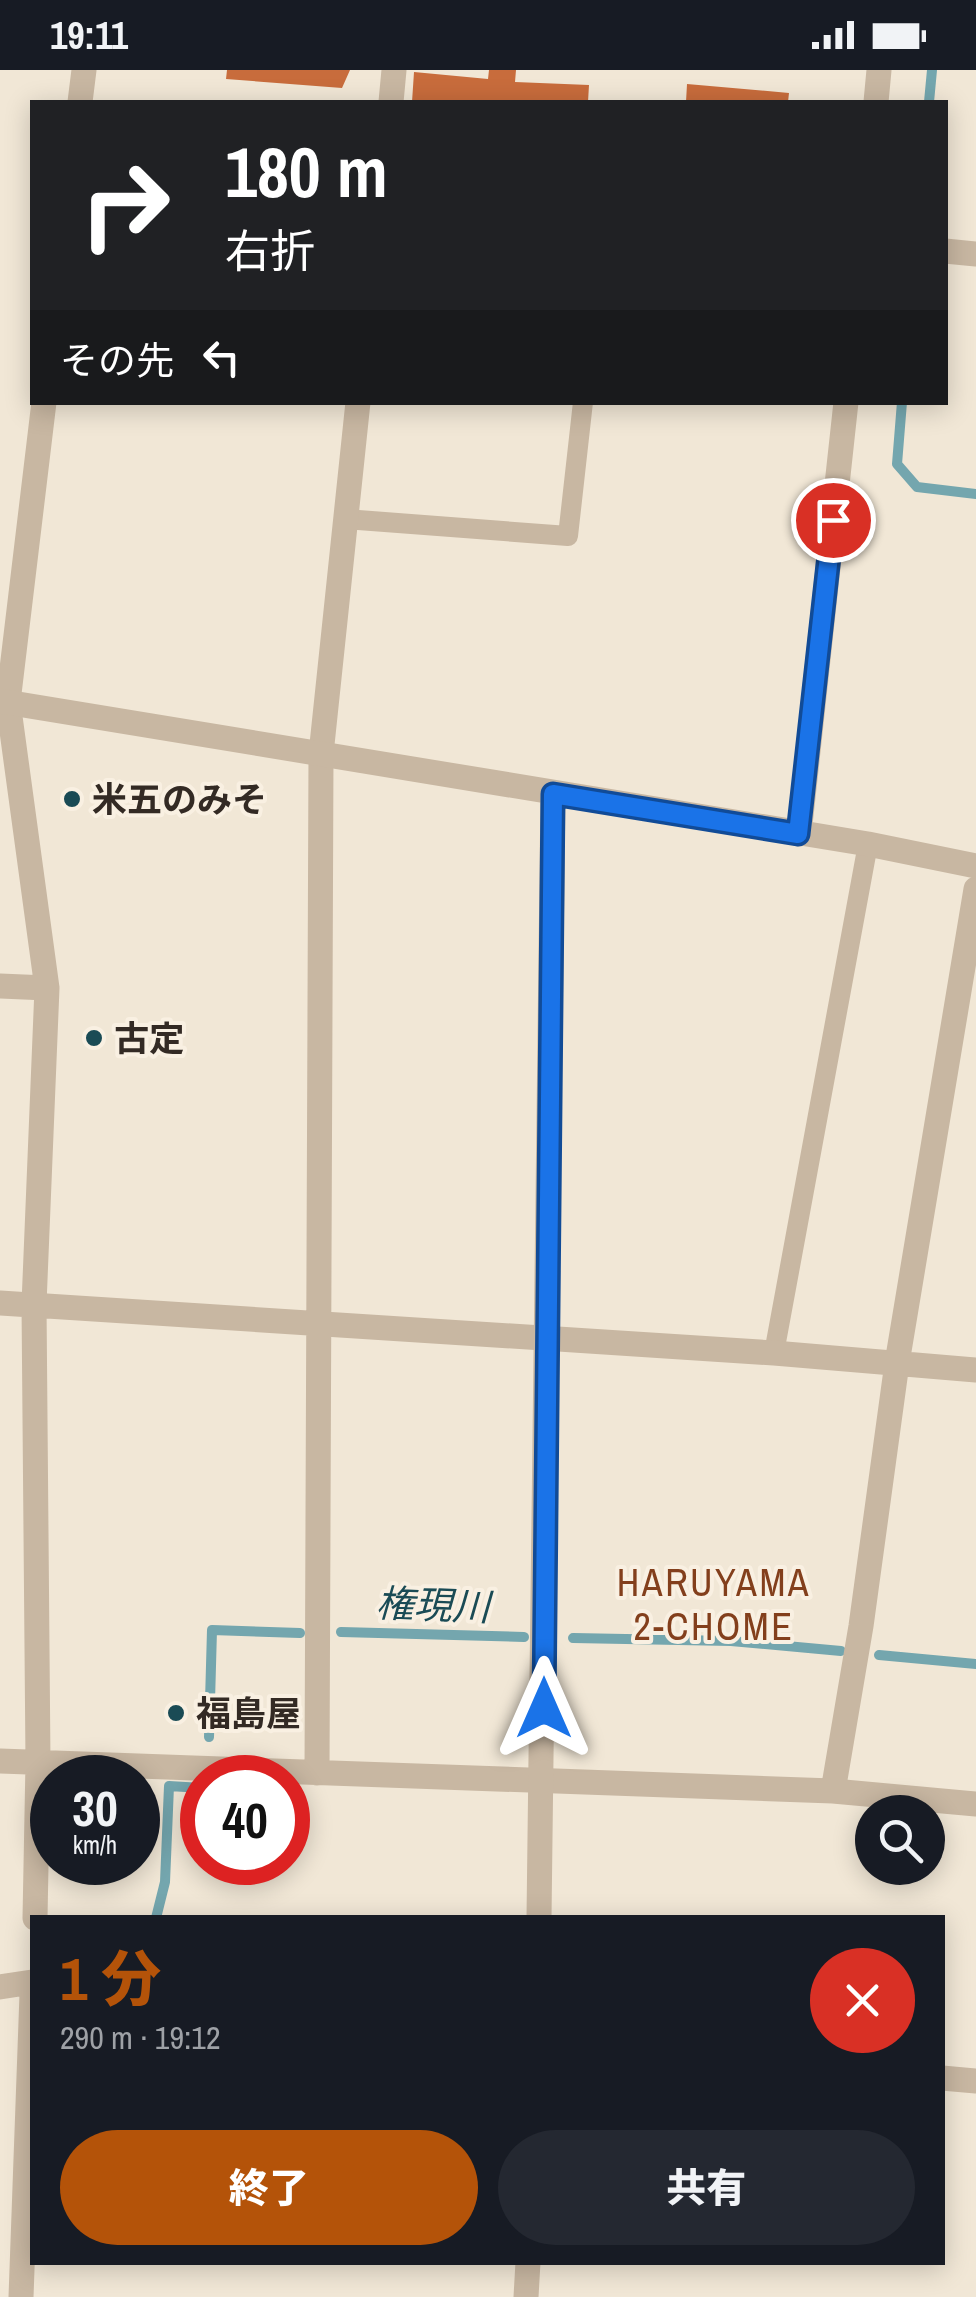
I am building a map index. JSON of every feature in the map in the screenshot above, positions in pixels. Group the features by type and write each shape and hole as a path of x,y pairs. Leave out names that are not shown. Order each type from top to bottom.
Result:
{"street":[{"path":"80,100 84,70"},
{"path":"391,100 394,70"},
{"path":"876,100 879,70"},
{"path":"948,251 976,254"},
{"path":"38,1755 34,1304 46,988 4,701 44,405"},
{"path":"317,1773 321,754 358,405"},
{"path":"798,834 846,405"},
{"path":"4,701 868,844 976,866"},
{"path":"539,1915 553,794"},
{"path":"833,1792 861,1626 897,1363 976,889"},
{"path":"0,986 46,988"},
{"path":"0,1303 774,1353 976,1370"},
{"path":"0,1761 30,1762"},
{"path":"160,1767 833,1792 976,1804"},
{"path":"35,1915 36,1885"},
{"path":"0,1987 30,1982"},
{"path":"945,2078 976,2081"},
{"path":"20,2297 30,2110"},
{"path":"526,2297 528,2265"}],"lane":[{"path":"345,519 568,536 583,405"},
{"path":"774,1353 868,844"}],"building":[{"path":"227,70 350,70 342,88 226,79"},
{"path":"489,70 516,70 515,82 589,85 588,100 412,100 414,72 488,79"},
{"path":"687,84 789,93 788,100 686,100"}],"waterway":[{"path":"929,100 932,70"},
{"path":"902,405 897,464 917,487 976,494"},
{"name":"権現川","path":"209,1737 212,1630 300,1633"},
{"name":"権現川","path":"341,1632 524,1637"},
{"name":"権現川","path":"573,1638 731,1641 841,1651"},
{"name":"権現川","path":"879,1655 976,1664"},
{"name":"権現川","path":"157,1915 165,1882 169,1786 180,1787"}],"place":[{"name":"米五のみそ","path":"72,799"},
{"name":"古定","path":"94,1038"},
{"name":"福島屋","path":"176,1713"}],"district":[{"name":"HARUYAMA 2-CHOME","path":"714,1604"}],"route":[{"path":"544,1708 553,794 798,834 833,520"}]}
